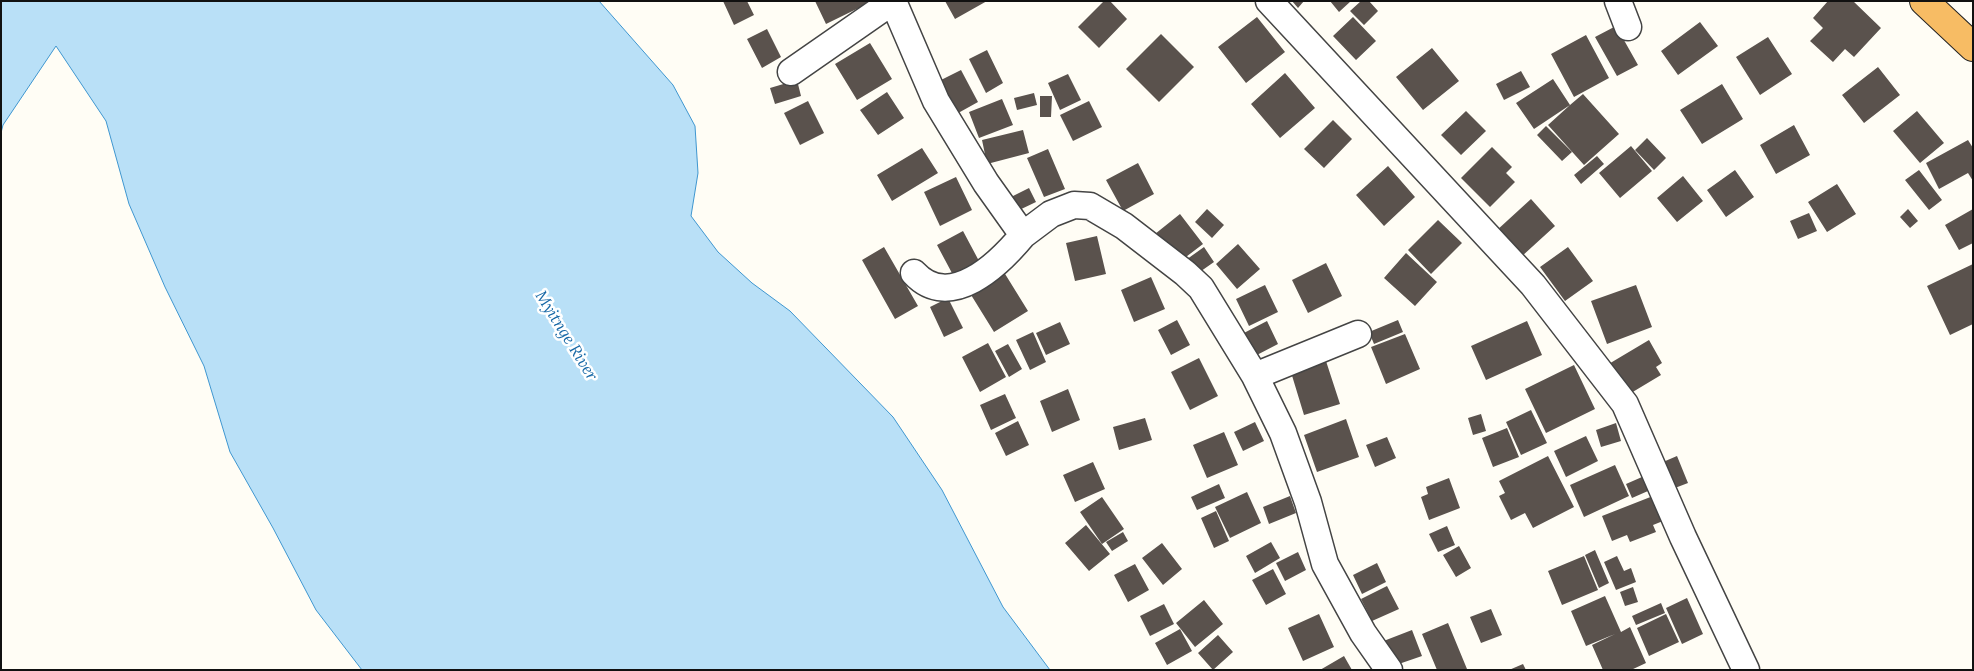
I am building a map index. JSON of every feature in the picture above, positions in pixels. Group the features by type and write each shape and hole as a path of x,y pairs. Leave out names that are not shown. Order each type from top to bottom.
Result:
{"highway":[{"path":"1924,1 1973,48"}],"street":[{"path":"791,72 893,1 936,101 986,183 1023,235"},
{"path":"1269,1 1532,285 1624,404 1683,537 1746,670"},
{"path":"1618,1 1628,26"},
{"path":"914,273 923,283 945,289 970,281 1004,259 1023,235 1051,214 1074,204 1090,206 1124,226 1185,272 1201,288 1255,376 1283,433 1308,502 1325,564 1362,633 1388,670"},
{"path":"1255,376 1358,334"}],"water":[{"name":"Myitnge River","path":"1,1 599,1 673,85 695,126 698,173 691,216 718,252 752,283 790,311 893,417 942,490 1003,607 1050,670 362,670 316,610 230,452 204,366 165,287 129,204 106,121 56,46 3,125 1,133"}],"building":[{"path":"723,1 747,1 754,15 734,25"},
{"path":"815,1 873,1 826,24"},
{"path":"945,1 987,1 955,19"},
{"path":"1104,1 1110,1 1127,19 1099,48 1078,27"},
{"path":"1292,1 1304,1 1298,8"},
{"path":"1330,1 1351,1 1339,12"},
{"path":"1361,1 1369,1 1378,11 1364,25 1350,11"},
{"path":"1828,1 1853,1 1881,28 1854,57 1845,49 1833,62 1810,41 1823,28 1813,18"},
{"path":"1257,17 1285,52 1246,83 1218,47"},
{"path":"1353,17 1376,41 1356,60 1333,36"},
{"path":"1700,22 1718,46 1678,75 1661,51"},
{"path":"1616,26 1638,65 1617,76 1595,37"},
{"path":"767,29 781,57 762,68 747,39"},
{"path":"1161,34 1194,67 1159,102 1126,69"},
{"path":"1586,35 1609,78 1574,97 1551,54"},
{"path":"1768,37 1792,74 1760,95 1736,57"},
{"path":"870,43 892,79 857,100 835,64"},
{"path":"1432,48 1459,81 1423,110 1396,77"},
{"path":"987,50 1003,83 986,93 969,59"},
{"path":"1878,67 1900,95 1864,123 1842,95"},
{"path":"961,70 978,102 951,117 933,84"},
{"path":"1521,71 1530,87 1504,100 1496,84"},
{"path":"1285,73 1315,108 1280,138 1251,104"},
{"path":"1068,74 1081,100 1060,110 1048,83"},
{"path":"1553,79 1570,105 1534,129 1516,103"},
{"path":"797,80 801,96 775,104 770,88"},
{"path":"1722,84 1743,119 1702,144 1680,110"},
{"path":"887,92 904,118 878,135 860,110"},
{"path":"1034,93 1037,105 1017,110 1014,98"},
{"path":"1583,94 1619,134 1584,165 1548,125"},
{"path":"1040,96 1052,96 1051,117 1040,117"},
{"path":"1002,99 1013,125 979,138 969,112"},
{"path":"808,101 824,133 800,145 784,113"},
{"path":"1089,101 1102,127 1073,141 1060,115"},
{"path":"1466,111 1486,131 1461,155 1441,135"},
{"path":"1917,111 1944,143 1920,163 1893,131"},
{"path":"1333,120 1352,139 1324,168 1304,149"},
{"path":"1794,125 1810,155 1776,174 1760,145"},
{"path":"1546,126 1572,152 1562,161 1537,135"},
{"path":"1023,130 1029,153 987,164 982,140"},
{"path":"1647,138 1666,158 1654,170 1635,150"},
{"path":"1968,140 1973,148 1973,181 1968,173 1939,189 1926,163"},
{"path":"1631,146 1652,171 1620,198 1599,173"},
{"path":"1492,147 1512,167 1506,173 1515,182 1490,207 1461,178"},
{"path":"922,148 938,173 892,201 877,175"},
{"path":"1048,149 1065,189 1044,197 1027,158"},
{"path":"1597,156 1604,164 1581,184 1574,175"},
{"path":"1138,163 1154,194 1123,211 1106,180"},
{"path":"1388,166 1415,197 1384,226 1356,195"},
{"path":"1735,170 1754,197 1726,217 1707,190"},
{"path":"1919,170 1942,200 1929,210 1905,180"},
{"path":"1683,176 1703,201 1677,222 1657,198"},
{"path":"956,177 972,210 940,226 924,192"},
{"path":"1837,184 1856,214 1827,232 1808,202"},
{"path":"1029,188 1036,202 1015,212 1009,198"},
{"path":"1531,199 1555,226 1521,257 1496,231"},
{"path":"1207,209 1224,225 1212,238 1195,222"},
{"path":"1908,209 1918,221 1910,228 1900,217"},
{"path":"1973,209 1973,243 1959,250 1945,225"},
{"path":"1809,213 1817,231 1798,239 1790,221"},
{"path":"1180,214 1203,244 1178,263 1155,234"},
{"path":"1438,220 1462,243 1431,274 1408,250"},
{"path":"963,231 979,261 953,275 937,245"},
{"path":"1097,236 1106,274 1075,281 1066,243"},
{"path":"1238,244 1260,269 1237,289 1216,264"},
{"path":"884,247 918,306 895,319 862,260"},
{"path":"1204,247 1214,262 1194,276 1183,262"},
{"path":"1568,247 1593,281 1565,301 1540,267"},
{"path":"1406,253 1437,282 1415,306 1384,278"},
{"path":"1326,263 1342,296 1308,313 1292,280"},
{"path":"1973,264 1973,324 1950,335 1927,286"},
{"path":"1002,269 1028,311 994,332 968,290"},
{"path":"1151,277 1165,309 1134,322 1121,290"},
{"path":"1265,285 1278,312 1249,326 1236,299"},
{"path":"1636,285 1652,327 1607,344 1591,301"},
{"path":"948,298 963,328 944,337 930,307"},
{"path":"1177,320 1190,345 1171,355 1158,330"},
{"path":"1398,320 1403,332 1374,344 1369,332"},
{"path":"1267,321 1278,344 1253,357 1242,334"},
{"path":"1527,321 1542,355 1486,380 1471,346"},
{"path":"1060,322 1070,344 1046,355 1036,333"},
{"path":"1033,332 1046,362 1030,370 1016,340"},
{"path":"1405,334 1420,369 1386,384 1371,347"},
{"path":"1649,340 1662,363 1656,367 1661,375 1626,396 1607,365"},
{"path":"988,343 1006,377 980,392 962,357"},
{"path":"1008,344 1022,369 1009,377 995,351"},
{"path":"1199,358 1218,396 1190,410 1171,372"},
{"path":"1325,358 1340,404 1304,415 1290,369"},
{"path":"1574,365 1595,409 1546,433 1525,389"},
{"path":"1068,389 1080,420 1052,432 1040,401"},
{"path":"1005,394 1016,418 991,430 980,405"},
{"path":"1531,410 1547,443 1521,455 1506,422"},
{"path":"1481,414 1486,431 1473,435 1468,418"},
{"path":"1145,418 1152,440 1119,450 1113,427"},
{"path":"1346,419 1359,457 1317,472 1304,435"},
{"path":"1018,421 1029,445 1006,456 995,433"},
{"path":"1255,422 1264,441 1243,451 1234,432"},
{"path":"1616,423 1621,441 1601,447 1596,430"},
{"path":"1507,428 1519,457 1493,467 1482,438"},
{"path":"1224,432 1238,465 1207,478 1193,445"},
{"path":"1586,436 1598,461 1566,477 1554,451"},
{"path":"1387,437 1396,458 1375,467 1366,445"},
{"path":"1548,456 1574,507 1533,528 1525,513 1511,520 1499,496 1505,493 1499,481"},
{"path":"1677,456 1688,483 1667,491 1656,465"},
{"path":"1093,462 1105,489 1075,502 1063,475"},
{"path":"1615,465 1629,496 1584,517 1570,485"},
{"path":"1642,477 1648,491 1632,498 1626,484"},
{"path":"1449,478 1460,508 1429,520 1421,497 1428,494 1426,487"},
{"path":"1219,484 1225,498 1197,510 1191,497"},
{"path":"1247,492 1261,523 1230,538 1215,507"},
{"path":"1290,496 1296,513 1269,524 1263,507"},
{"path":"1653,496 1663,521 1653,525 1656,532 1630,542 1627,535 1612,541 1602,516"},
{"path":"1102,497 1124,529 1102,544 1080,512"},
{"path":"1216,511 1229,541 1214,548 1201,518"},
{"path":"1086,525 1110,554 1089,571 1065,543"},
{"path":"1447,526 1455,545 1438,552 1429,534"},
{"path":"1123,532 1128,541 1112,551 1106,542"},
{"path":"1271,542 1280,558 1255,573 1246,556"},
{"path":"1162,543 1182,569 1163,585 1142,558"},
{"path":"1459,546 1471,568 1456,577 1443,555"},
{"path":"1595,550 1609,583 1599,588 1585,555"},
{"path":"1298,552 1306,570 1285,581 1276,563"},
{"path":"1584,556 1598,590 1562,605 1548,571"},
{"path":"1617,556 1624,571 1631,568 1636,582 1616,590 1604,562"},
{"path":"1377,563 1386,582 1362,594 1353,575"},
{"path":"1135,564 1149,590 1128,602 1114,575"},
{"path":"1273,569 1286,594 1266,605 1252,580"},
{"path":"1387,586 1399,609 1372,621 1361,599"},
{"path":"1633,587 1638,602 1625,606 1620,592"},
{"path":"1605,596 1621,632 1630,627 1646,663 1631,670 1603,670 1592,645 1615,634 1586,646 1571,611"},
{"path":"1687,598 1703,634 1682,644 1666,608"},
{"path":"1204,600 1223,624 1195,647 1176,623"},
{"path":"1661,603 1665,613 1636,625 1632,616"},
{"path":"1164,604 1174,624 1150,636 1140,616"},
{"path":"1491,609 1502,635 1481,643 1470,617"},
{"path":"1319,614 1334,647 1303,661 1288,628"},
{"path":"1666,614 1679,642 1649,656 1637,628"},
{"path":"1448,623 1467,669 1465,670 1437,670 1422,634"},
{"path":"1180,629 1192,651 1167,665 1155,643"},
{"path":"1412,630 1422,656 1390,667 1381,642"},
{"path":"1218,635 1233,652 1213,670 1198,653"},
{"path":"1344,656 1352,670 1320,670"},
{"path":"1523,664 1526,670 1509,670"}]}
